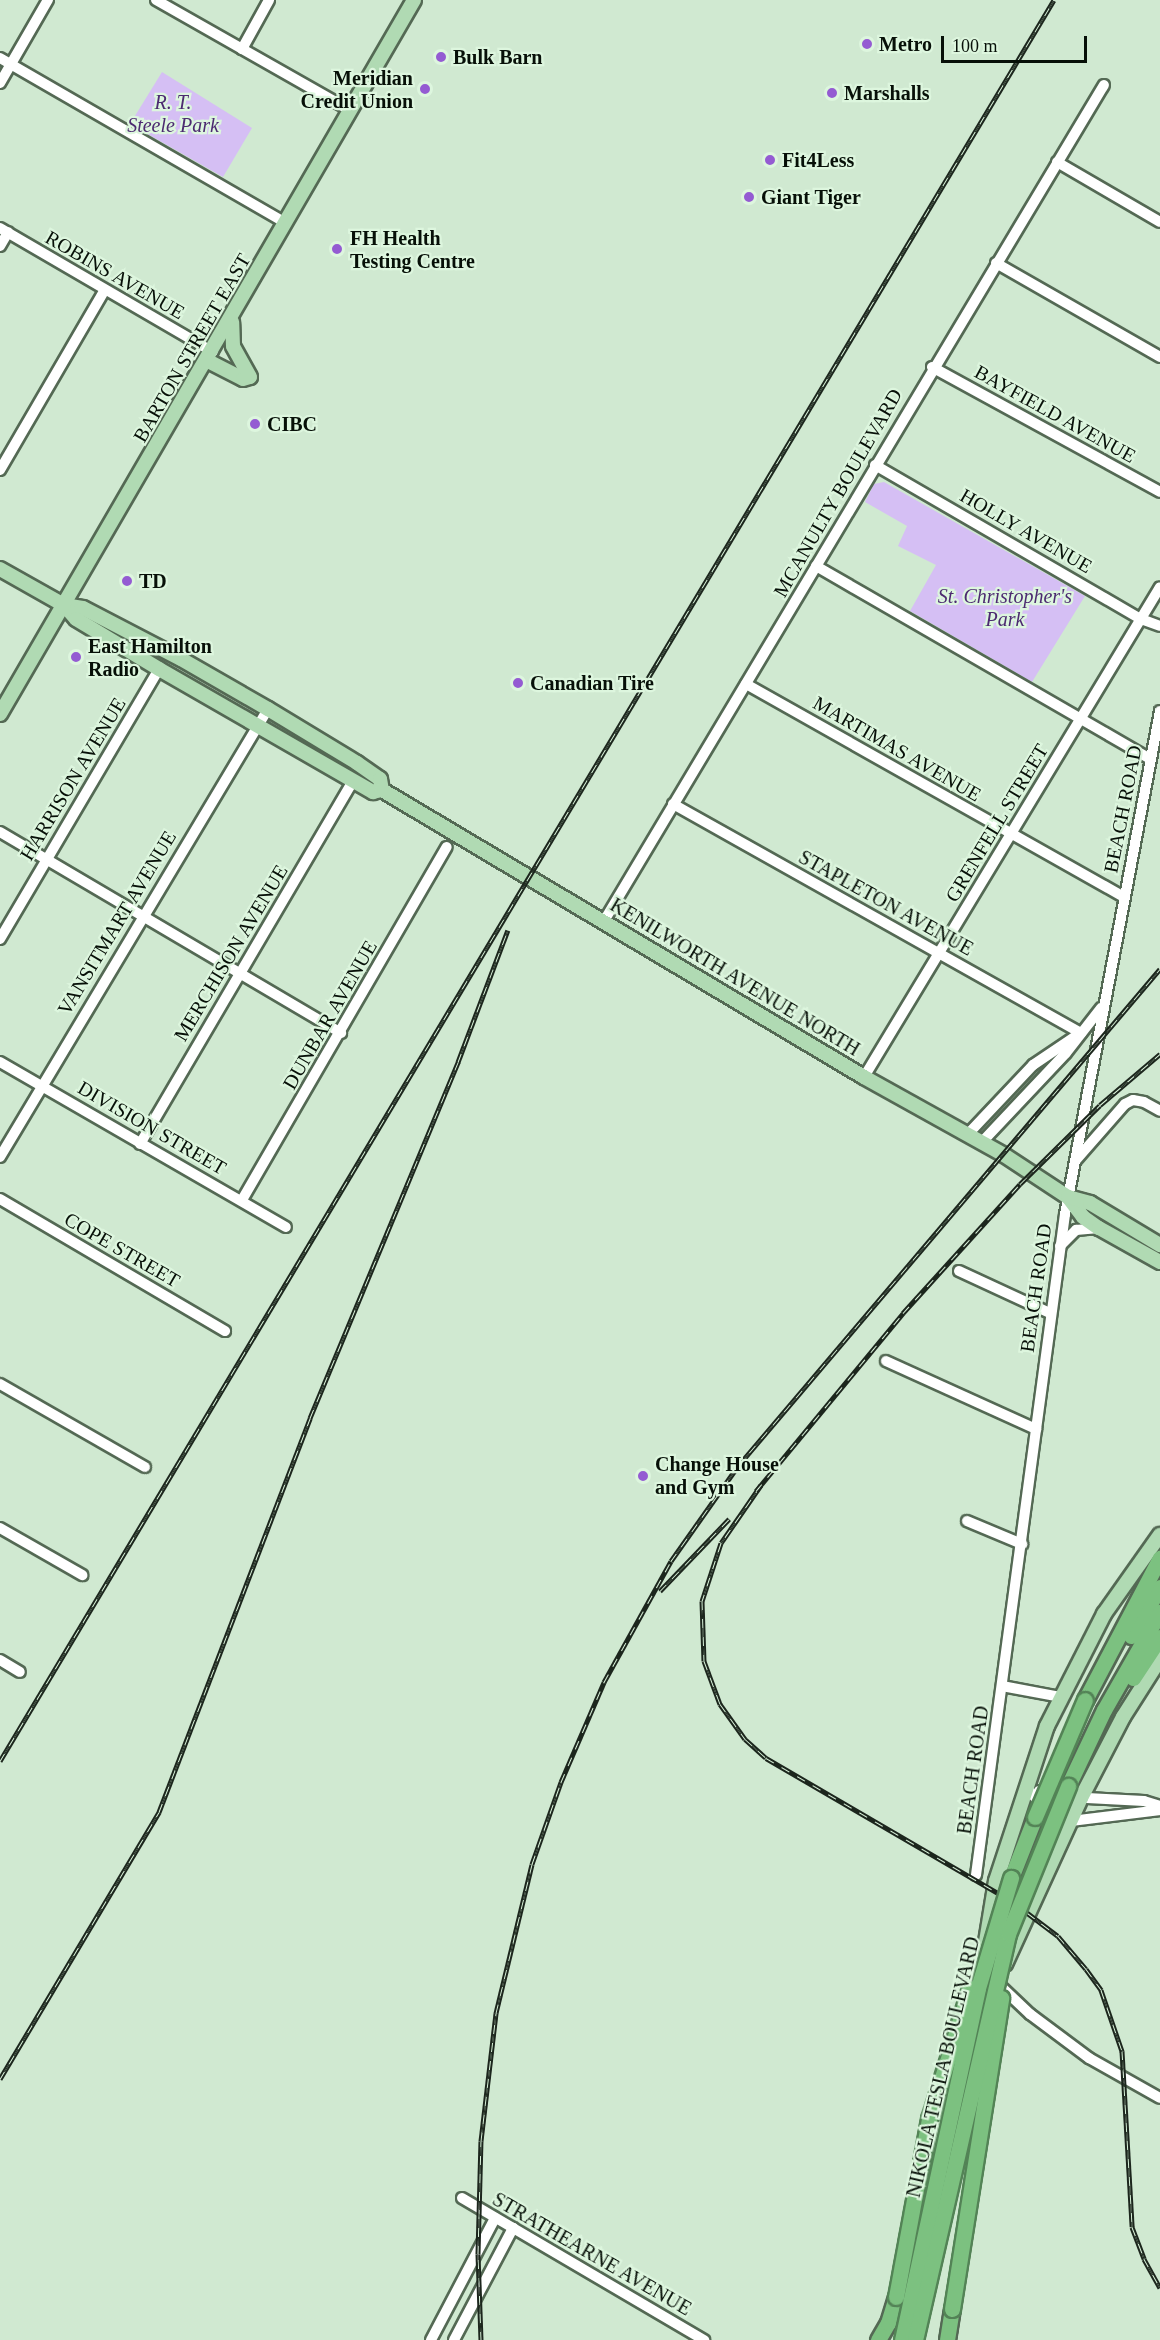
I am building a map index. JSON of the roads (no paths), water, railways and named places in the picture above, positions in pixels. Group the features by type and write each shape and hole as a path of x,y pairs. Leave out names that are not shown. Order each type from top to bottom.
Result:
{"highway":[{"path":"1098,1707 1160,1558"},
{"path":"1098,1707 1160,1587"},
{"path":"1098,1707 1160,1612"},
{"path":"1098,1707 1160,1637"},
{"name":"NIKOLA TESLA BOULEVARD","path":"917,2340 994,1988 1008,1934 1098,1707"},
{"name":"NIKOLA TESLA BOULEVARD","path":"902,2340 978,1988 1011,1878 1035,1817 1098,1707"},
{"path":"947,2340 1011,1940 1034,1867"},
{"path":"878,2340 888,2323 896,2297 929,2119 971,1985 1011,1878"}],"main road":[{"name":"BARTON STREET EAST","path":"0,714 210,356 414,0"},
{"path":"210,356 243,379 250,377 233,346 233,316"},
{"name":"KENILWORTH AVENUE NORTH","path":"0,569 64,605 82,608 268,709 380,779 382,790"},
{"name":"KENILWORTH AVENUE NORTH","path":"64,605 76,619 159,669 373,792 382,790 864,1077 982,1142 1068,1197 1090,1203 1160,1245"},
{"name":"KENILWORTH AVENUE NORTH","path":"1068,1197 1083,1217 1160,1262"},
{"path":"917,2340 923,2292 974,2035 993,1891 1026,1787 1060,1697 1104,1614 1160,1535"},
{"path":"974,2035 1081,1798 1123,1717 1160,1659"},
{"path":"909,2340 923,2292"}],"street":[{"path":"0,83 48,0"},
{"path":"156,0 350,110"},
{"path":"242,49 269,0"},
{"path":"0,58 286,223"},
{"name":"MCANULTY BOULEVARD","path":"603,921 746,684 932,367 1104,85"},
{"path":"1057,162 1160,222"},
{"path":"0,246 4,230"},
{"name":"ROBINS AVENUE","path":"4,230 210,356"},
{"path":"996,263 1160,357"},
{"path":"0,471 104,291"},
{"name":"BAYFIELD AVENUE","path":"932,367 1160,492"},
{"name":"HOLLY AVENUE","path":"875,465 1141,619 1160,626"},
{"path":"816,566 1150,759"},
{"name":"GRENFELL STREET","path":"864,1077 940,955 1160,587"},
{"name":"HARRISON AVENUE","path":"0,939 159,669"},
{"name":"MARTIMAS AVENUE","path":"746,684 1124,897"},
{"name":"VANSITMART AVENUE","path":"0,1157 141,915 268,709"},
{"name":"BEACH ROAD","path":"976,1875 1060,1246 1103,1004 1160,711"},
{"name":"MERCHISON AVENUE","path":"140,1143 353,781"},
{"name":"STAPLETON AVENUE","path":"673,804 1081,1033"},
{"path":"0,832 341,1033"},
{"name":"DUNBAR AVENUE","path":"242,1200 447,847"},
{"path":"982,1142 1081,1033 1103,1004"},
{"path":"968,1134 1033,1065 1081,1033"},
{"name":"DIVISION STREET","path":"0,1062 286,1227"},
{"path":"1075,1160 1125,1104 1133,1100 1144,1101 1160,1111"},
{"name":"COPE STREET","path":"0,1199 225,1331"},
{"path":"1060,1246 1076,1230 1099,1228"},
{"path":"959,1271 1050,1313"},
{"path":"886,1361 1036,1429"},
{"path":"0,1384 145,1467"},
{"path":"967,1521 1022,1544"},
{"path":"0,1528 82,1575"},
{"path":"0,1660 20,1672"},
{"path":"1002,1686 1060,1697"},
{"path":"1026,1787 1081,1798 1144,1800 1160,1808"},
{"path":"1026,1787 1045,1809 1071,1821 1160,1808"},
{"path":"982,1969 1030,2013 1089,2058 1160,2098"},
{"name":"STRATHEARNE AVENUE","path":"462,2198 704,2340"},
{"path":"431,2340 495,2218"},
{"path":"454,2340 513,2228"}],"railway":[{"path":"0,1761 1054,0"},
{"path":"0,2079 159,1812 310,1418 458,1062 508,930"},
{"path":"481,2340 478,2254 481,2141 496,2013 532,1864 561,1782 604,1682 671,1561 738,1466 1160,969"},
{"path":"756,1491 903,1313 1020,1184 1100,1105 1160,1054"},
{"path":"761,1485 721,1543 702,1601 704,1661 720,1704 745,1739 766,1758 1013,1902 1058,1936 1086,1969 1101,1990 1122,2051 1132,2227 1144,2259 1160,2288"},
{"path":"660,1591 729,1519"}],"place":[{"name":"Metro","path":"867,44"},
{"name":"Bulk Barn","path":"441,57"},
{"name":"Meridian Credit Union","path":"425,89"},
{"name":"Marshalls","path":"832,93"},
{"name":"Fit4Less","path":"770,160"},
{"name":"Giant Tiger","path":"749,197"},
{"name":"FH Health Testing Centre","path":"337,249"},
{"name":"CIBC","path":"255,424"},
{"name":"TD","path":"127,581"},
{"name":"East Hamilton Radio","path":"76,657"},
{"name":"Canadian Tire","path":"518,683"},
{"name":"Change House and Gym","path":"643,1476"}],"park label":[{"name":"R. T. Steele Park","path":"173,114"},
{"name":"St. Christopher's Park","path":"1005,608"}]}
